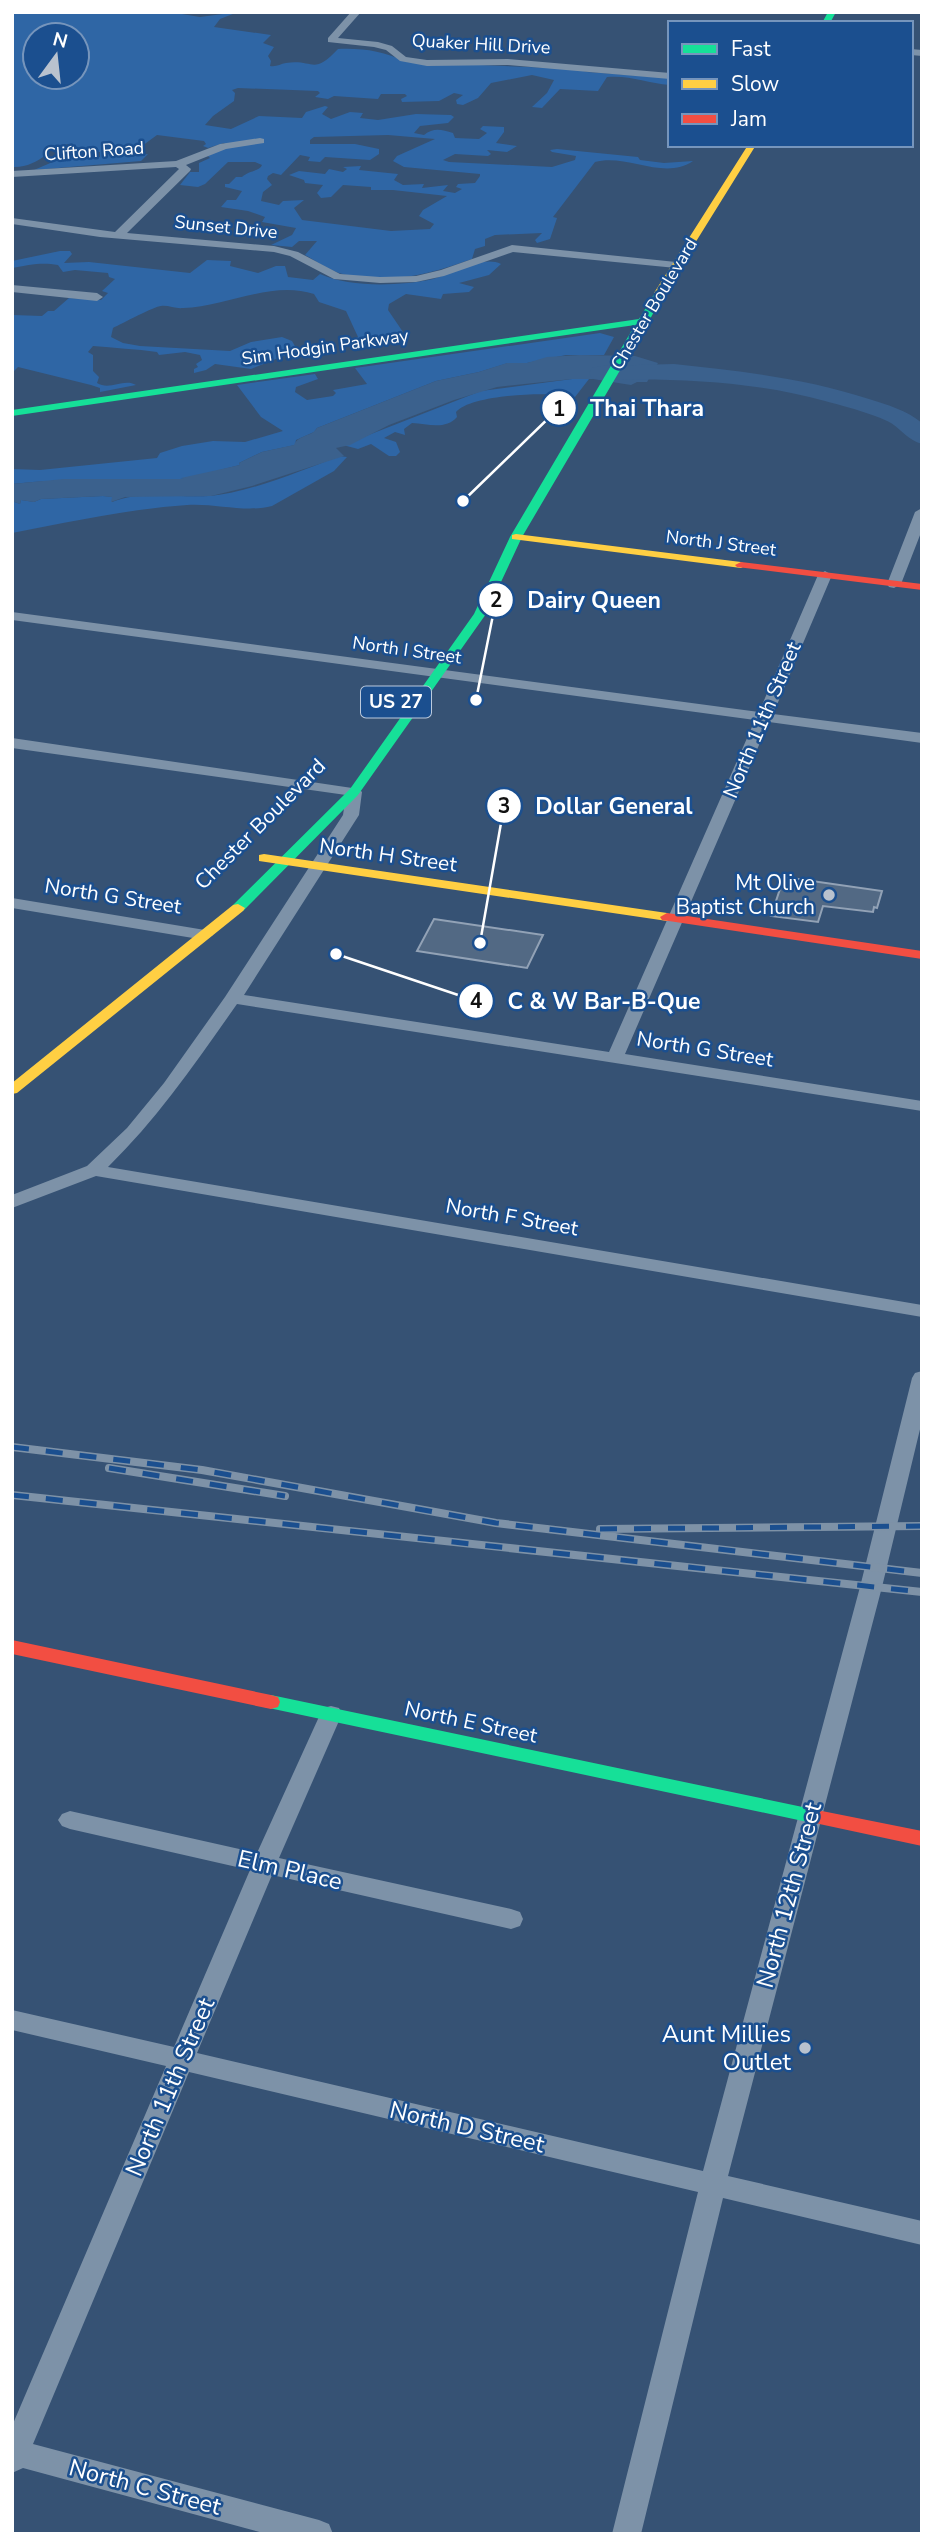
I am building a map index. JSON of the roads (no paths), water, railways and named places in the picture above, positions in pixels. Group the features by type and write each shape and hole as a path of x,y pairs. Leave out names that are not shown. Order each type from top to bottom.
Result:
{"main road":[{"name":"Chester Boulevard","path":"12,1090 250,898 354,792 480,614 516,537 676,265 751,147"},
{"name":"Sim Hodgin Parkway","path":"12,413 642,325"},
{"name":"Chester Boulevard","path":"473,590 516,537"},
{"name":"North J Street","path":"516,537 922,587"},
{"name":"US 27","path":"405,690 422,664"},
{"name":"Chester Boulevard","path":"248,873 269,853"},
{"name":"North H Street","path":"269,853 286,861 922,955"},
{"name":"Chester Boulevard","path":"159,947 201,913"},
{"name":"North E Street","path":"12,1647 922,1839"}],"street":[{"name":"Quaker Hill Drive","path":"356,12 331,40 375,44 389,48 403,58 427,62 508,62 668,76"},
{"name":"Clifton Road","path":"12,174 178,164 224,146 260,141"},
{"path":"118,235 186,169 178,164"},
{"name":"Sunset Drive","path":"12,221 118,235 274,249 293,254 330,274 365,280 427,277 512,248 676,265"},
{"path":"12,288 97,298"},
{"path":"894,584 922,512"},
{"name":"North 11th Street","path":"615,1058 825,575"},
{"name":"North I Street","path":"12,616 422,664 439,673 922,738"},
{"path":"12,743 354,792"},
{"name":"Chester Boulevard","path":"94,1170 133,1132 170,1087 233,998 351,815 354,792"},
{"name":"North G Street","path":"12,903 205,935"},
{"name":"North G Street","path":"233,998 922,1106"},
{"path":"12,1202 94,1170"},
{"name":"North F Street","path":"94,1170 922,1311"},
{"name":"North 12th Street","path":"626,2534 713,2185 874,1578 922,1378"},
{"name":"North 11th Street","path":"13,2455 264,1864 331,1714"},
{"name":"Elm Place","path":"70,1820 511,1919"},
{"name":"North D Street","path":"12,2020 922,2234"},
{"name":"North C Street","path":"13,2455 319,2534"}],"waterway":[{"path":"601,373 674,371 756,380 829,394 899,417 922,436"}],"railway":[{"path":"12,1447 202,1470 496,1523 922,1573"},
{"path":"109,1468 285,1496"},
{"path":"12,1495 922,1592"},
{"path":"600,1529 922,1526"}],"place":[{"name":"Thai Thara","path":"463,501"},
{"name":"Dairy Queen","path":"476,700"},
{"name":"Mt Olive Baptist Church","path":"829,895"},
{"name":"Dollar General","path":"480,943"},
{"name":"C & W Bar-B-Que","path":"336,954"},
{"name":"Aunt Millies Outlet","path":"805,2048"}]}
